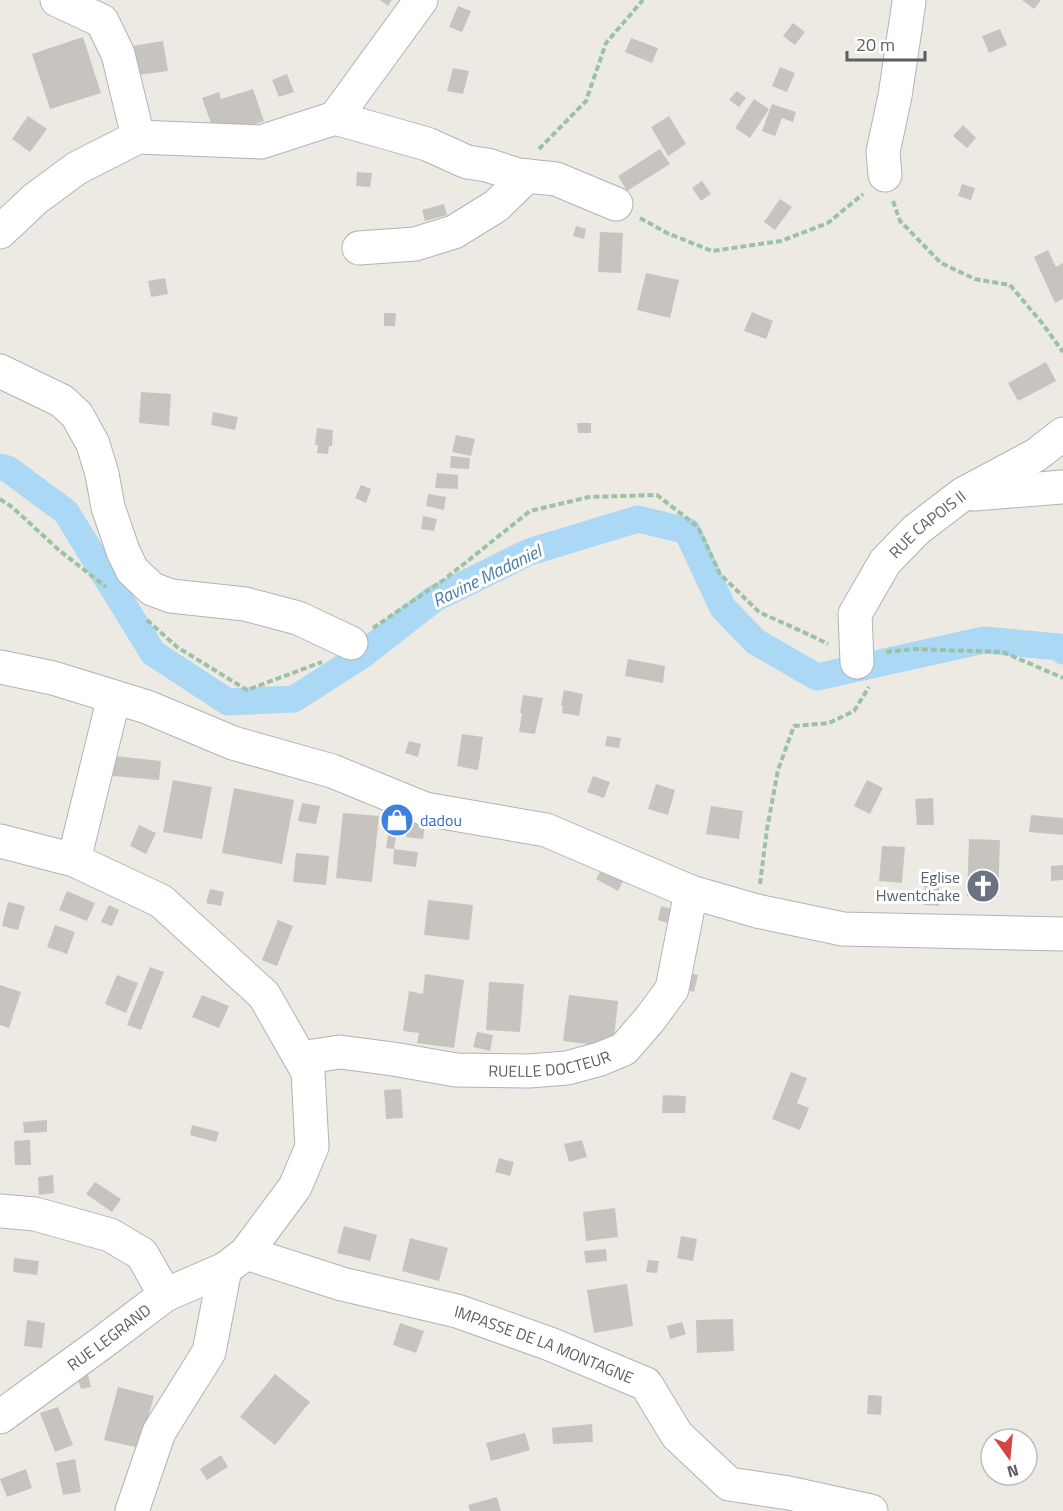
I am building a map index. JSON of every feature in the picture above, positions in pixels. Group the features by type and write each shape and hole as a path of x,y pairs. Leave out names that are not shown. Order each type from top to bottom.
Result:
{"street":[{"path":"57,0 102,21 118,54 138,137"},
{"path":"335,118 421,0"},
{"path":"885,175 883,152 895,96 909,2"},
{"path":"0,232 35,199 77,168 138,137 261,142 335,118 428,144 467,162 523,175 556,179 616,204"},
{"path":"359,248 415,244 454,232 496,206 523,175"},
{"path":"0,371 62,401 78,415 93,444 102,474 108,507 123,551 132,570 152,589 171,596 246,604 298,618 351,643"},
{"name":"RUE CAPOIS II","path":"864,672 855,614 885,562 916,530 963,494 1036,455 1063,434"},
{"path":"963,494 1063,488"},
{"path":"0,667 53,678 147,707 233,743 332,771 425,809 546,830 691,892 757,911 843,929 1063,934"},
{"path":"74,860 114,697"},
{"path":"0,841 74,860 161,901 264,995 308,1072 312,1147 295,1187 235,1261 209,1352 159,1432 132,1511"},
{"name":"RUELLE DOCTEUR","path":"300,1058 340,1052 456,1070 529,1071 567,1068 600,1059 624,1049 672,989 691,892"},
{"path":"0,1210 34,1214 110,1235 142,1254 165,1295"},
{"name":"RUE LEGRAND","path":"0,1417 165,1295 235,1261"},
{"name":"IMPASSE DE LA MONTAGNE","path":"235,1261 457,1311 550,1344 646,1384 677,1435 729,1484 789,1493 870,1511"}],"path":[{"path":"523,175 543,143 586,101 606,43 643,0"},
{"path":"616,204 667,233 712,250 781,241 828,223 885,175 900,221 941,263 975,279 1010,285 1063,352"},
{"path":"142,615 177,646 247,690 323,662 445,579 530,511 589,497 657,495 698,527 720,574 759,612 814,636 864,672 867,691 854,711 829,723 794,726 778,770 767,829 757,911"},
{"path":"0,499 12,507 60,551 115,594"},
{"path":"864,672 881,653 912,649 1003,652 1063,678"}],"building":[{"path":"380,0 392,0 388,6"},
{"path":"1022,0 1041,0 1034,9"},
{"path":"458,6 471,11 462,32 449,27"},
{"path":"793,23 805,32 795,45 783,36"},
{"path":"1000,29 1007,45 989,53 982,36"},
{"path":"83,37 101,93 50,109 32,54"},
{"path":"631,38 658,48 652,63 625,52"},
{"path":"163,41 168,71 137,75 133,46"},
{"path":"780,67 795,73 787,92 772,86"},
{"path":"453,68 469,71 463,94 447,91"},
{"path":"287,74 294,92 279,97 272,80"},
{"path":"253,89 264,121 232,132 229,123 213,129 202,98 219,92 221,99"},
{"path":"737,91 746,98 739,107 729,100"},
{"path":"754,99 769,109 750,138 735,128"},
{"path":"772,104 796,112 793,122 782,118 775,136 762,131"},
{"path":"28,116 47,129 30,152 12,139"},
{"path":"669,116 686,144 668,156 651,127"},
{"path":"963,125 976,138 967,148 953,136"},
{"path":"660,149 670,164 627,191 618,176"},
{"path":"357,172 372,173 370,187 356,186"},
{"path":"702,181 711,194 701,201 692,188"},
{"path":"962,184 975,188 971,200 958,196"},
{"path":"780,199 792,207 775,230 764,222"},
{"path":"444,204 447,215 425,221 422,210"},
{"path":"576,226 586,229 584,239 573,236"},
{"path":"600,232 623,233 621,273 598,272"},
{"path":"1048,250 1056,267 1063,263 1063,299 1055,303 1034,257"},
{"path":"646,273 679,280 670,318 637,310"},
{"path":"165,278 168,294 151,297 148,281"},
{"path":"752,312 773,321 766,339 744,331"},
{"path":"384,313 396,313 395,326 384,326"},
{"path":"1046,362 1056,381 1018,401 1008,383"},
{"path":"141,392 171,394 169,426 139,423"},
{"path":"213,412 238,417 235,430 211,425"},
{"path":"577,423 591,423 591,433 578,433"},
{"path":"317,428 333,430 332,446 329,446 328,454 317,453 318,445 315,445"},
{"path":"456,435 475,439 471,456 452,452"},
{"path":"451,456 470,458 469,469 450,468"},
{"path":"437,473 458,475 458,489 435,488"},
{"path":"361,485 371,489 366,503 355,498"},
{"path":"428,494 446,497 444,510 426,506"},
{"path":"423,516 437,519 434,531 421,529"},
{"path":"628,659 665,666 663,683 625,676"},
{"path":"564,690 583,694 579,716 562,713"},
{"path":"523,695 543,698 535,734 519,732"},
{"path":"462,734 483,737 478,770 457,766"},
{"path":"607,736 621,738 619,748 605,746"},
{"path":"409,741 421,744 418,757 405,753"},
{"path":"115,756 161,761 159,780 113,776"},
{"path":"593,776 610,782 604,798 587,792"},
{"path":"173,780 212,787 202,839 163,832"},
{"path":"867,780 883,788 870,814 854,806"},
{"path":"656,784 675,790 668,815 648,809"},
{"path":"234,788 294,800 282,864 222,853"},
{"path":"933,798 934,825 917,825 915,799"},
{"path":"302,803 320,806 316,824 298,821"},
{"path":"711,806 743,811 739,839 706,834"},
{"path":"343,813 379,816 372,882 336,878"},
{"path":"1031,815 1063,818 1063,835 1029,832"},
{"path":"408,821 425,823 423,839 406,837"},
{"path":"139,825 156,833 146,854 130,846"},
{"path":"388,835 396,836 394,849 386,848"},
{"path":"969,839 1000,840 998,897 967,896"},
{"path":"882,846 905,847 902,883 879,881"},
{"path":"394,849 418,852 416,867 393,864"},
{"path":"296,853 329,856 326,885 293,882"},
{"path":"604,865 625,878 618,891 596,879"},
{"path":"1063,865 1063,880 1051,881 1051,866"},
{"path":"925,883 939,883 939,906 924,905"},
{"path":"210,889 224,892 221,906 206,903"},
{"path":"67,891 95,903 87,921 59,910"},
{"path":"428,900 473,905 469,940 424,935"},
{"path":"8,902 25,906 18,930 2,926"},
{"path":"109,905 119,910 112,926 101,922"},
{"path":"661,906 675,910 671,924 658,920"},
{"path":"278,920 293,926 277,966 262,960"},
{"path":"55,925 75,932 67,954 47,947"},
{"path":"150,967 164,972 141,1030 127,1025"},
{"path":"685,972 698,975 694,992 682,989"},
{"path":"425,974 464,980 454,1048 417,1043 419,1033 403,1031 409,991 423,994"},
{"path":"117,975 138,983 126,1013 105,1004"},
{"path":"489,982 524,984 520,1032 486,1030"},
{"path":"0,985 21,992 9,1028 0,1025"},
{"path":"202,995 229,1006 219,1028 192,1017"},
{"path":"569,995 618,1001 613,1047 563,1041"},
{"path":"477,1032 493,1035 490,1051 473,1047"},
{"path":"791,1072 807,1078 797,1103 809,1108 800,1130 772,1119"},
{"path":"401,1089 403,1118 386,1119 384,1090"},
{"path":"663,1095 686,1096 685,1113 662,1113"},
{"path":"47,1120 47,1132 24,1133 23,1122"},
{"path":"192,1125 219,1132 216,1142 190,1135"},
{"path":"30,1140 31,1165 15,1165 14,1141"},
{"path":"582,1140 587,1157 569,1162 564,1144"},
{"path":"499,1158 514,1162 510,1176 495,1172"},
{"path":"53,1175 54,1193 39,1195 38,1177"},
{"path":"95,1182 121,1199 112,1212 86,1194"},
{"path":"615,1208 618,1237 586,1241 583,1212"},
{"path":"344,1226 377,1235 370,1261 337,1253"},
{"path":"681,1236 697,1239 693,1261 677,1258"},
{"path":"410,1238 448,1248 439,1281 402,1271"},
{"path":"606,1249 607,1261 586,1263 584,1251"},
{"path":"14,1258 39,1261 37,1275 13,1272"},
{"path":"648,1260 659,1261 657,1273 646,1272"},
{"path":"627,1284 633,1326 594,1333 587,1290"},
{"path":"733,1319 734,1351 697,1353 696,1320"},
{"path":"27,1320 45,1323 42,1348 24,1346"},
{"path":"682,1322 686,1334 670,1339 667,1326"},
{"path":"400,1323 424,1331 416,1353 393,1345"},
{"path":"275,1374 310,1402 275,1445 240,1417"},
{"path":"88,1375 91,1387 81,1389 78,1379"},
{"path":"118,1387 154,1396 140,1448 104,1440"},
{"path":"868,1395 882,1396 881,1415 867,1414"},
{"path":"58,1407 73,1445 55,1452 40,1413"},
{"path":"592,1424 593,1442 553,1444 552,1428"},
{"path":"525,1433 530,1450 491,1461 486,1443"},
{"path":"221,1455 228,1467 207,1480 200,1469"},
{"path":"75,1459 81,1492 63,1495 56,1463"},
{"path":"26,1469 32,1488 7,1497 0,1479"},
{"path":"497,1497 501,1511 470,1511 468,1505"}],"waterway":[{"name":"Ravine Madaniel","path":"0,467 8,469 66,512 153,653 228,702 294,699 361,656 434,599 529,552 638,519 687,531 723,608 756,642 817,677 984,640 1059,647 1063,651"}],"place":[{"name":"dadou","path":"397,820"},
{"name":"Eglise Hwentchake","path":"983,886"}]}
